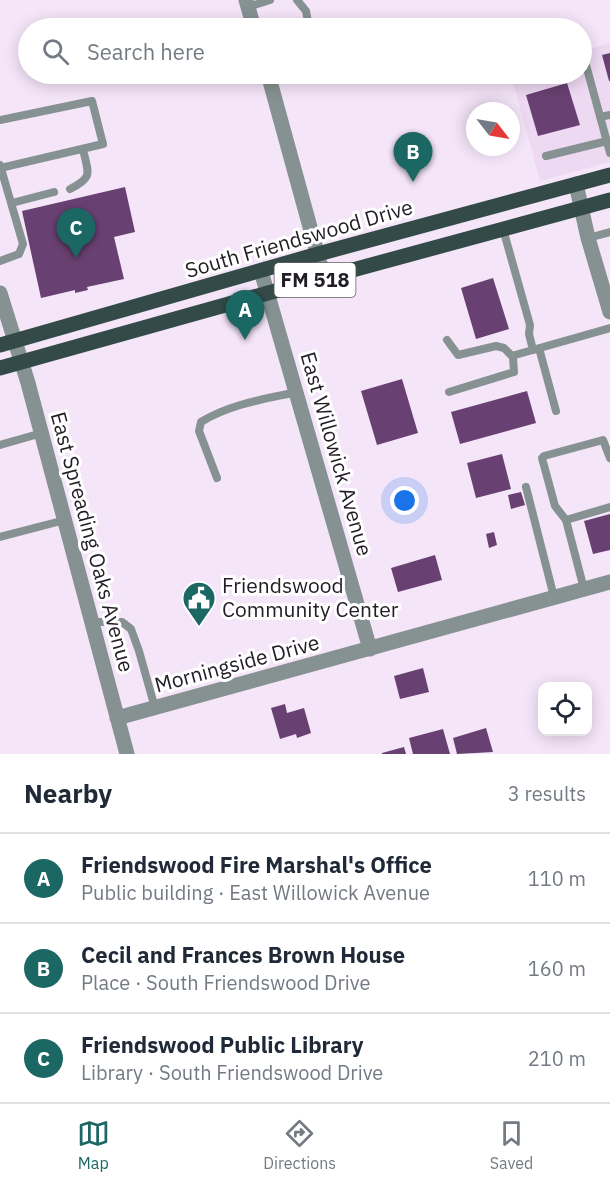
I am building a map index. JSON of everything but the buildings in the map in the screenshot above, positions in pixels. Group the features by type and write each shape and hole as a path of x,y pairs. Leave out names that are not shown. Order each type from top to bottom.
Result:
{"main road":[{"name":"South Friendswood Drive","path":"7,343 318,254 610,175"},
{"name":"South Friendswood Drive","path":"0,368 610,200"}],"street":[{"path":"247,3 251,18"},
{"path":"271,84 324,278"},
{"path":"576,184 588,238 610,312"},
{"name":"East Willowick Avenue","path":"261,271 370,649"},
{"name":"East Spreading Oaks Avenue","path":"0,293 7,343 22,362 127,754"},
{"name":"Morningside Drive","path":"117,718 610,582"}],"lane":[{"path":"247,3 270,0"},
{"path":"297,0 306,11 307,18"},
{"path":"591,84 610,153"},
{"path":"0,120 92,100 103,144 0,167 23,244 19,254 0,261"},
{"path":"600,117 610,115"},
{"path":"546,156 607,141"},
{"path":"70,189 87,177 83,149"},
{"path":"12,203 54,192"},
{"path":"503,229 530,325 529,334 556,411"},
{"path":"588,238 610,232"},
{"path":"513,357 610,328"},
{"path":"447,340 458,355 496,346 504,348 513,357 514,372 448,392"},
{"path":"217,478 199,431 201,422 212,415 234,407 297,392"},
{"path":"0,445 42,433"},
{"path":"584,589 566,520 555,506 542,458 603,440 610,458"},
{"path":"526,487 554,597"},
{"path":"566,520 610,507"},
{"path":"0,537 65,520"},
{"path":"92,622 122,622 131,629 155,708"}],"shaded area":[{"path":"610,43 610,162 540,181 514,84 592,84 592,48"}],"place":[{"name":"Cecil and Frances Brown House","path":"413,182"},
{"name":"Friendswood Public Library","path":"76,258"},
{"name":"Friendswood Fire Marshal's Office","path":"245,340"},
{"name":"Friendswood Community Center","path":"199,627"}]}
